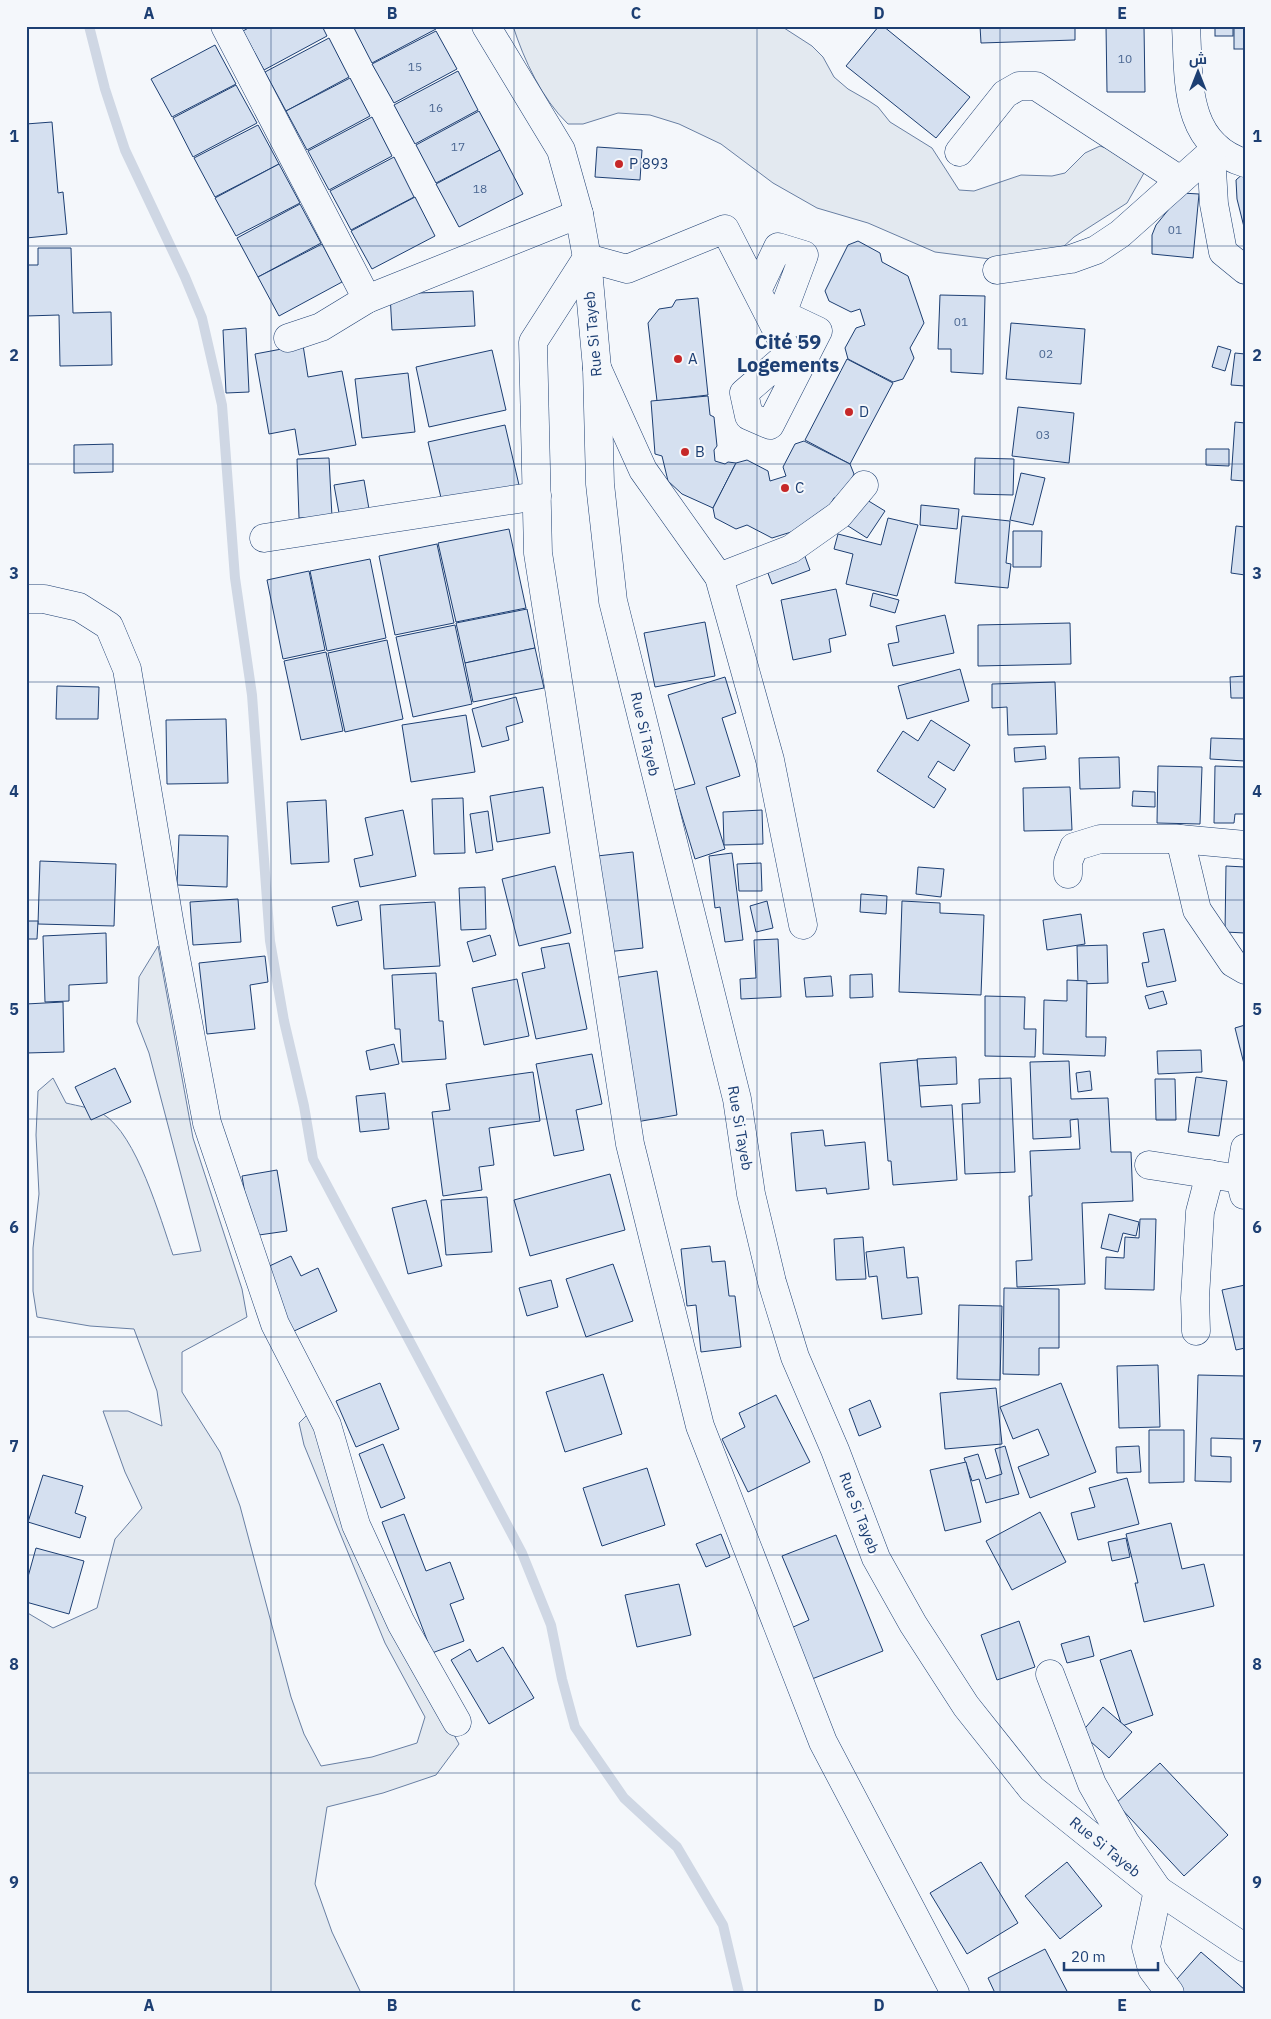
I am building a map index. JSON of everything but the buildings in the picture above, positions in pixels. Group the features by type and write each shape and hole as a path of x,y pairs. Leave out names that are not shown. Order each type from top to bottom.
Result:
{"street":[{"path":"225,26 367,299"},
{"name":"Rue Si Tayeb","path":"486,26 561,150 579,214 587,258 597,368 600,484 613,601 737,1099 751,1194 772,1282 795,1357 835,1450 876,1558 912,1624 966,1706 1032,1789 1158,1890 1245,1948"},
{"path":"1186,26 1192,107 1213,149 1214,204 1223,252 1245,270"},
{"path":"959,152 1006,94 1019,86 1036,86 1180,180"},
{"path":"1213,149 1245,163"},
{"path":"997,270 1071,259 1096,250 1120,234 1213,149"},
{"path":"288,338 321,327 367,299 579,214"},
{"path":"757,291 778,247 804,255 782,314 818,331 770,425 749,416 744,393 789,354 725,229 627,269 587,258 533,342 538,553 630,1144 700,1426 823,1742 955,1993"},
{"path":"597,368 643,470 719,577 770,760 803,925"},
{"path":"719,577 791,549 840,515 864,485"},
{"path":"264,538 537,496"},
{"path":"26,599 44,599 79,607 108,626 127,669 171,932 206,1123 275,1324 327,1426 356,1526 401,1623 457,1722"},
{"path":"1068,874 1068,862 1074,847 1100,839 1180,839 1245,845"},
{"path":"1180,839 1197,910 1233,963 1245,970"},
{"path":"1149,1165 1210,1174 1242,1187 1245,1148"},
{"path":"1196,1331 1195,1298 1200,1212 1210,1174"},
{"path":"1050,1674 1092,1784 1125,1842 1158,1890 1146,1948 1152,1970 1170,1993"}],"shaded area":[{"path":"513,26 781,26 812,46 823,57 834,77 848,89 878,107 890,122 932,148 959,190 974,191 1021,175 1052,176 1065,173 1085,153 1100,146 1114,151 1144,173 1127,203 1074,237 1062,248 998,260 935,252 868,223 817,208 773,183 721,144 679,124 650,115 618,113 583,124 568,124 542,91"},
{"path":"158,946 193,1138 242,1289 247,1317 182,1352 182,1392 220,1452 240,1506 291,1697 304,1734 321,1766 372,1757 417,1743 425,1717 385,1643 304,1445 299,1423 307,1415 318,1427 398,1631 459,1744 436,1775 383,1793 327,1807 315,1884 332,1932 361,1993 26,1993 26,1612 53,1628 97,1608 115,1539 142,1508 125,1472 103,1411 128,1411 162,1426 157,1391 134,1329 90,1326 37,1317 33,1291 33,1248 39,1194 36,1135 38,1091 53,1078 66,1103 99,1112 115,1125 137,1158 146,1178 173,1255 201,1251 149,1053 137,1022 139,977"}],"waterway":[{"path":"89,26 105,89 125,150 185,277 202,318 222,405 235,578 252,695 270,941 284,1021 304,1106 313,1159 522,1553 551,1625 562,1679 575,1727 624,1798 677,1847 723,1925 739,1993"}],"place":[{"name":"P 893","path":"619,164"},
{"name":"A","path":"678,359"},
{"name":"D","path":"849,412"},
{"name":"B","path":"685,452"},
{"name":"C","path":"785,488"}],"district":[{"name":"Cité 59 Logements","path":"788,354"}]}
